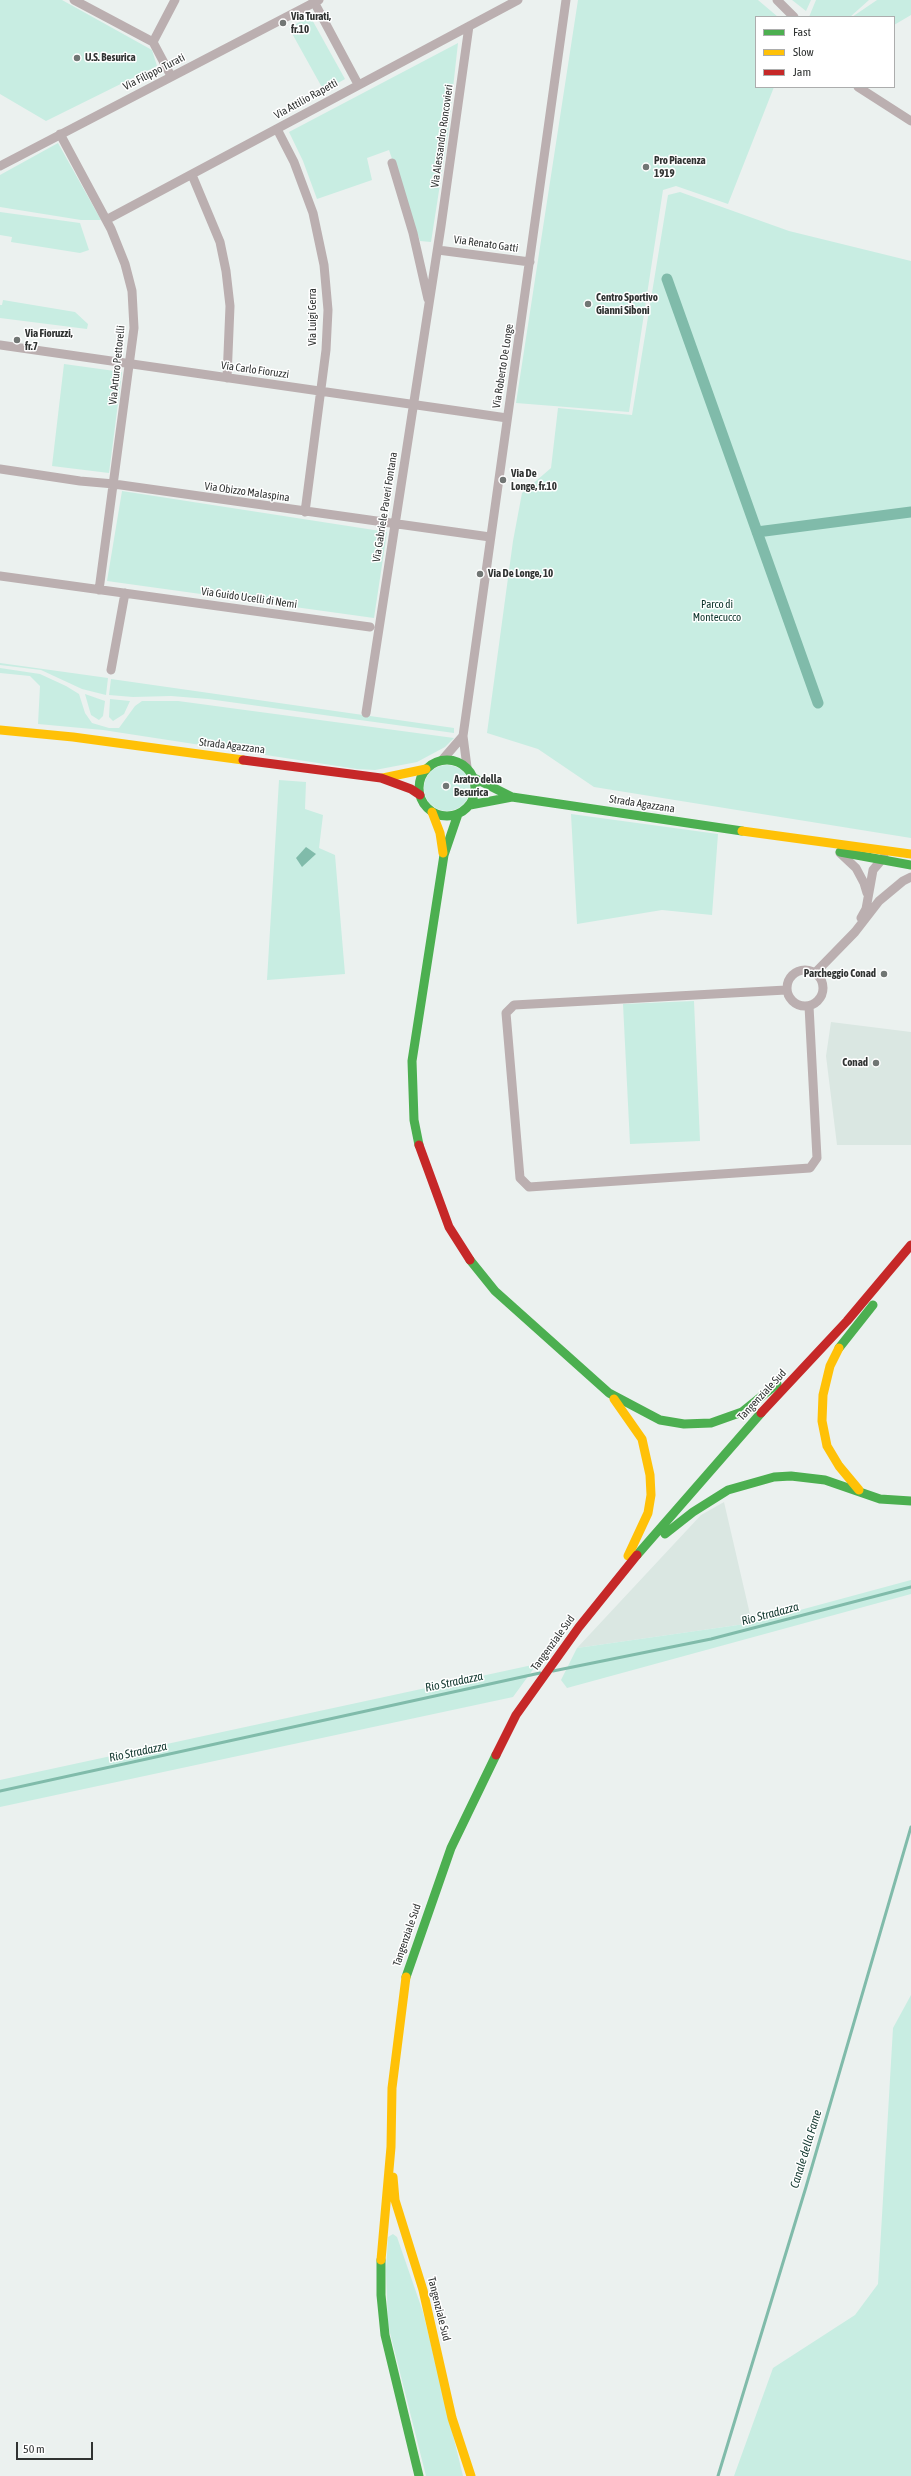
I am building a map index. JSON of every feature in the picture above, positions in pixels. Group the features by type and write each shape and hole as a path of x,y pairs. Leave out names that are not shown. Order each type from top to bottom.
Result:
{"main road":[{"name":"Strada Agazzana","path":"0,726 37,733"},
{"name":"Strada Agazzana","path":"0,730 37,733 381,778 411,789 420,795"},
{"path":"381,778 426,769 443,759 460,762 468,767 474,778 475,797 470,805 458,814 440,816 432,812"},
{"path":"426,769 419,786 420,795 432,812 440,833 444,855"},
{"path":"474,778 512,796"},
{"name":"Strada Agazzana","path":"512,796 768,835"},
{"path":"470,805 512,796"},
{"path":"458,814 444,855 412,1062 414,1120 420,1152 450,1227 466,1255 495,1291 609,1393 634,1408 660,1420 684,1424 711,1423 742,1412 764,1396 840,1328"},
{"path":"768,835 837,851 911,865"},
{"path":"768,835 911,854"},
{"path":"860,1490 839,1466 827,1446 822,1421 823,1395 830,1366 841,1344 881,1296 911,1246"},
{"name":"Tangenziale Sud","path":"471,2476 452,2418 423,2290 395,2200 391,2147 392,2088 407,1973 451,1848 516,1715 596,1607 624,1571 754,1420 840,1328 911,1246"},
{"path":"596,1607 642,1531 651,1494 647,1454 642,1439 609,1393"},
{"path":"624,1571 679,1522 709,1501 742,1484 791,1476 825,1480 860,1490 880,1499 911,1501"},
{"name":"Tangenziale Sud","path":"391,2147 384,2202 381,2296 385,2335 420,2476"}],"street":[{"path":"74,0 153,42 172,76"},
{"path":"153,42 175,0"},
{"name":"Via Attilio Rapetti","path":"106,220 278,129 358,84 518,0"},
{"name":"Via Roberto De Longe","path":"468,767 463,736 566,0"},
{"path":"777,0 793,16"},
{"path":"316,1 358,84"},
{"name":"Via Filippo Turati","path":"0,166 316,1"},
{"name":"Via Alessandro Roncovieri","path":"438,250 469,26"},
{"path":"860,88 911,121"},
{"name":"Via Luigi Gerra","path":"278,129 294,162 313,213 324,265 328,310 321,391 305,512"},
{"name":"Via Arturo Pettorelli","path":"60,134 106,220 125,264 132,291 134,328 99,590"},
{"name":"Via Gabriele Paveri Fontana","path":"392,163 413,233 429,304"},
{"path":"192,175 220,242 226,271 230,306 227,378"},
{"name":"Via Renato Gatti","path":"438,250 530,262"},
{"name":"Via Gabriele Paveri Fontana","path":"366,713 438,250"},
{"name":"Via Carlo Fioruzzi","path":"0,345 507,418"},
{"name":"Via Obizzo Malaspina","path":"0,469 80,482 114,484 395,525 490,537"},
{"name":"Via Guido Ucelli di Nemi","path":"0,576 370,627"},
{"path":"111,670 125,593"},
{"path":"443,759 463,736"},
{"path":"837,851 856,868 864,883 868,898"},
{"path":"855,932 866,909 873,870 880,860 888,856 911,859"},
{"path":"815,973 855,932 879,901 903,881 911,877"},
{"path":"810,970 815,973 822,981 823,991 818,1001 810,1006 797,1005 792,1002 786,990 789,979 798,971 810,970"},
{"path":"786,990 514,1005 506,1013 520,1178 529,1187 810,1168 817,1158 810,1006"}],"shaded area":[{"path":"306,847 316,854 302,867 296,858"},
{"name":"Conad","path":"831,1022 911,1032 911,1145 837,1145 826,1056"},
{"path":"724,1502 752,1623 577,1648 701,1515"}],"green space":[{"name":"U.S. Besurica","path":"0,0 62,0 152,50 157,66 46,121 0,94"},
{"name":"Centro Sportivo Gianni Siboni","path":"578,0 758,0 777,16 755,16 755,88 774,88 728,204 676,186 663,190 629,412 516,403"},
{"path":"792,0 811,0 806,11"},
{"path":"816,0 869,0 851,16 809,16"},
{"path":"877,0 911,0 911,15 895,24 895,16 853,16"},
{"path":"310,16 345,79 324,91 289,28"},
{"path":"458,43 448,133 431,242 420,241 389,150 367,158 372,180 317,199 303,161 289,132"},
{"path":"58,143 101,220 81,220 0,207 0,175"},
{"name":"Parco di Montecucco","path":"680,192 789,231 911,261 911,838 594,787 538,749 487,733 513,541 522,493 551,468 558,408 632,415 668,195"},
{"path":"0,212 80,223 89,250 80,253 11,242 12,237 0,235"},
{"path":"3,300 75,312 88,324 87,329 0,318 0,305 2,305"},
{"path":"64,364 122,372 109,473 52,466"},
{"path":"122,491 387,532 374,618 107,581"},
{"path":"0,663 108,678 106,695 82,689 41,670 0,665"},
{"path":"0,668 40,674 66,686 79,694 85,713 92,723 109,728 119,728 135,706 142,701 178,701 454,738 445,747 417,762 375,770 357,769 103,730 38,724 40,686 30,676 0,673"},
{"path":"111,679 454,728 454,733 208,699 171,696 133,697 109,695"},
{"path":"85,694 105,701 103,716 99,720 91,715"},
{"path":"110,699 130,701 124,714 113,721 109,717"},
{"path":"447,765 460,769 466,775 470,788 466,801 460,807 447,811 434,807 428,801 424,788 428,775 434,769"},
{"path":"279,780 306,782 305,809 323,815 319,848 335,855 345,974 267,980"},
{"path":"571,814 718,834 712,915 662,910 577,924"},
{"path":"694,1001 700,1141 630,1144 623,1004"},
{"path":"911,1580 911,1594 567,1688 561,1680 577,1648 752,1623"},
{"path":"537,1664 513,1697 0,1807 0,1780"},
{"path":"911,1995 911,2476 734,2476 773,2368 855,2315 878,2284 893,2028"},
{"path":"393,2234 397,2237 423,2312 463,2476 426,2476 388,2325 386,2270 388,2237"}],"waterway":[{"path":"667,279 818,703"},
{"path":"757,532 911,512"},
{"name":"Rio Stradazza","path":"553,1671 711,1639 911,1587"},
{"name":"Rio Stradazza","path":"0,1791 540,1673"},
{"name":"Canale della Fame","path":"718,2476 806,2187 911,1827"}],"traffic: fast":[{"path":"441,760 453,760 463,764 471,772 475,782 475,788 475,794 471,804 463,812 453,816 441,816 431,812 423,804 419,794 419,782 423,772 431,764 441,760"},
{"path":"474,778 512,797 742,831"},
{"path":"470,805 512,797"},
{"path":"419,1145 414,1120 412,1061 444,855 458,814"},
{"path":"840,852 911,865"},
{"path":"470,1260 495,1291 609,1393 660,1420 684,1424 711,1423 742,1412 777,1384"},
{"path":"839,1348 873,1305"},
{"path":"637,1555 761,1413"},
{"path":"665,1534 693,1512 728,1490 774,1477 791,1476 825,1480 880,1499 911,1501"},
{"path":"406,1977 451,1848 496,1755"},
{"path":"381,2260 381,2295 385,2335 419,2476"}],"traffic: slow":[{"path":"0,730 73,737 243,760"},
{"path":"383,778 426,769"},
{"path":"432,812 440,833 443,853"},
{"path":"742,831 911,854"},
{"path":"839,1348 830,1366 823,1395 822,1421 827,1446 839,1466 859,1490"},
{"path":"614,1399 642,1439 650,1475 651,1495 648,1513 628,1556"},
{"path":"381,2260 391,2147 392,2088 406,1977"},
{"path":"393,2177 395,2200 423,2290 452,2418 471,2476"}],"traffic: jam":[{"path":"243,760 381,778 411,789 420,795"},
{"path":"419,1145 449,1227 470,1260"},
{"path":"761,1413 847,1321 911,1245"},
{"path":"496,1755 516,1715 579,1627 637,1555"}],"place":[{"name":"Via Turati, fr.10","path":"283,23"},
{"name":"U.S. Besurica","path":"77,58"},
{"name":"Pro Piacenza 1919","path":"646,167"},
{"name":"Centro Sportivo Gianni Siboni","path":"588,304"},
{"name":"Via Fioruzzi, fr.7","path":"17,340"},
{"name":"Via De Longe, fr.10","path":"503,480"},
{"name":"Via De Longe, 10","path":"480,574"},
{"name":"Aratro della Besurica","path":"446,786"},
{"name":"Parcheggio Conad","path":"884,974"},
{"name":"Conad","path":"876,1063"}]}
